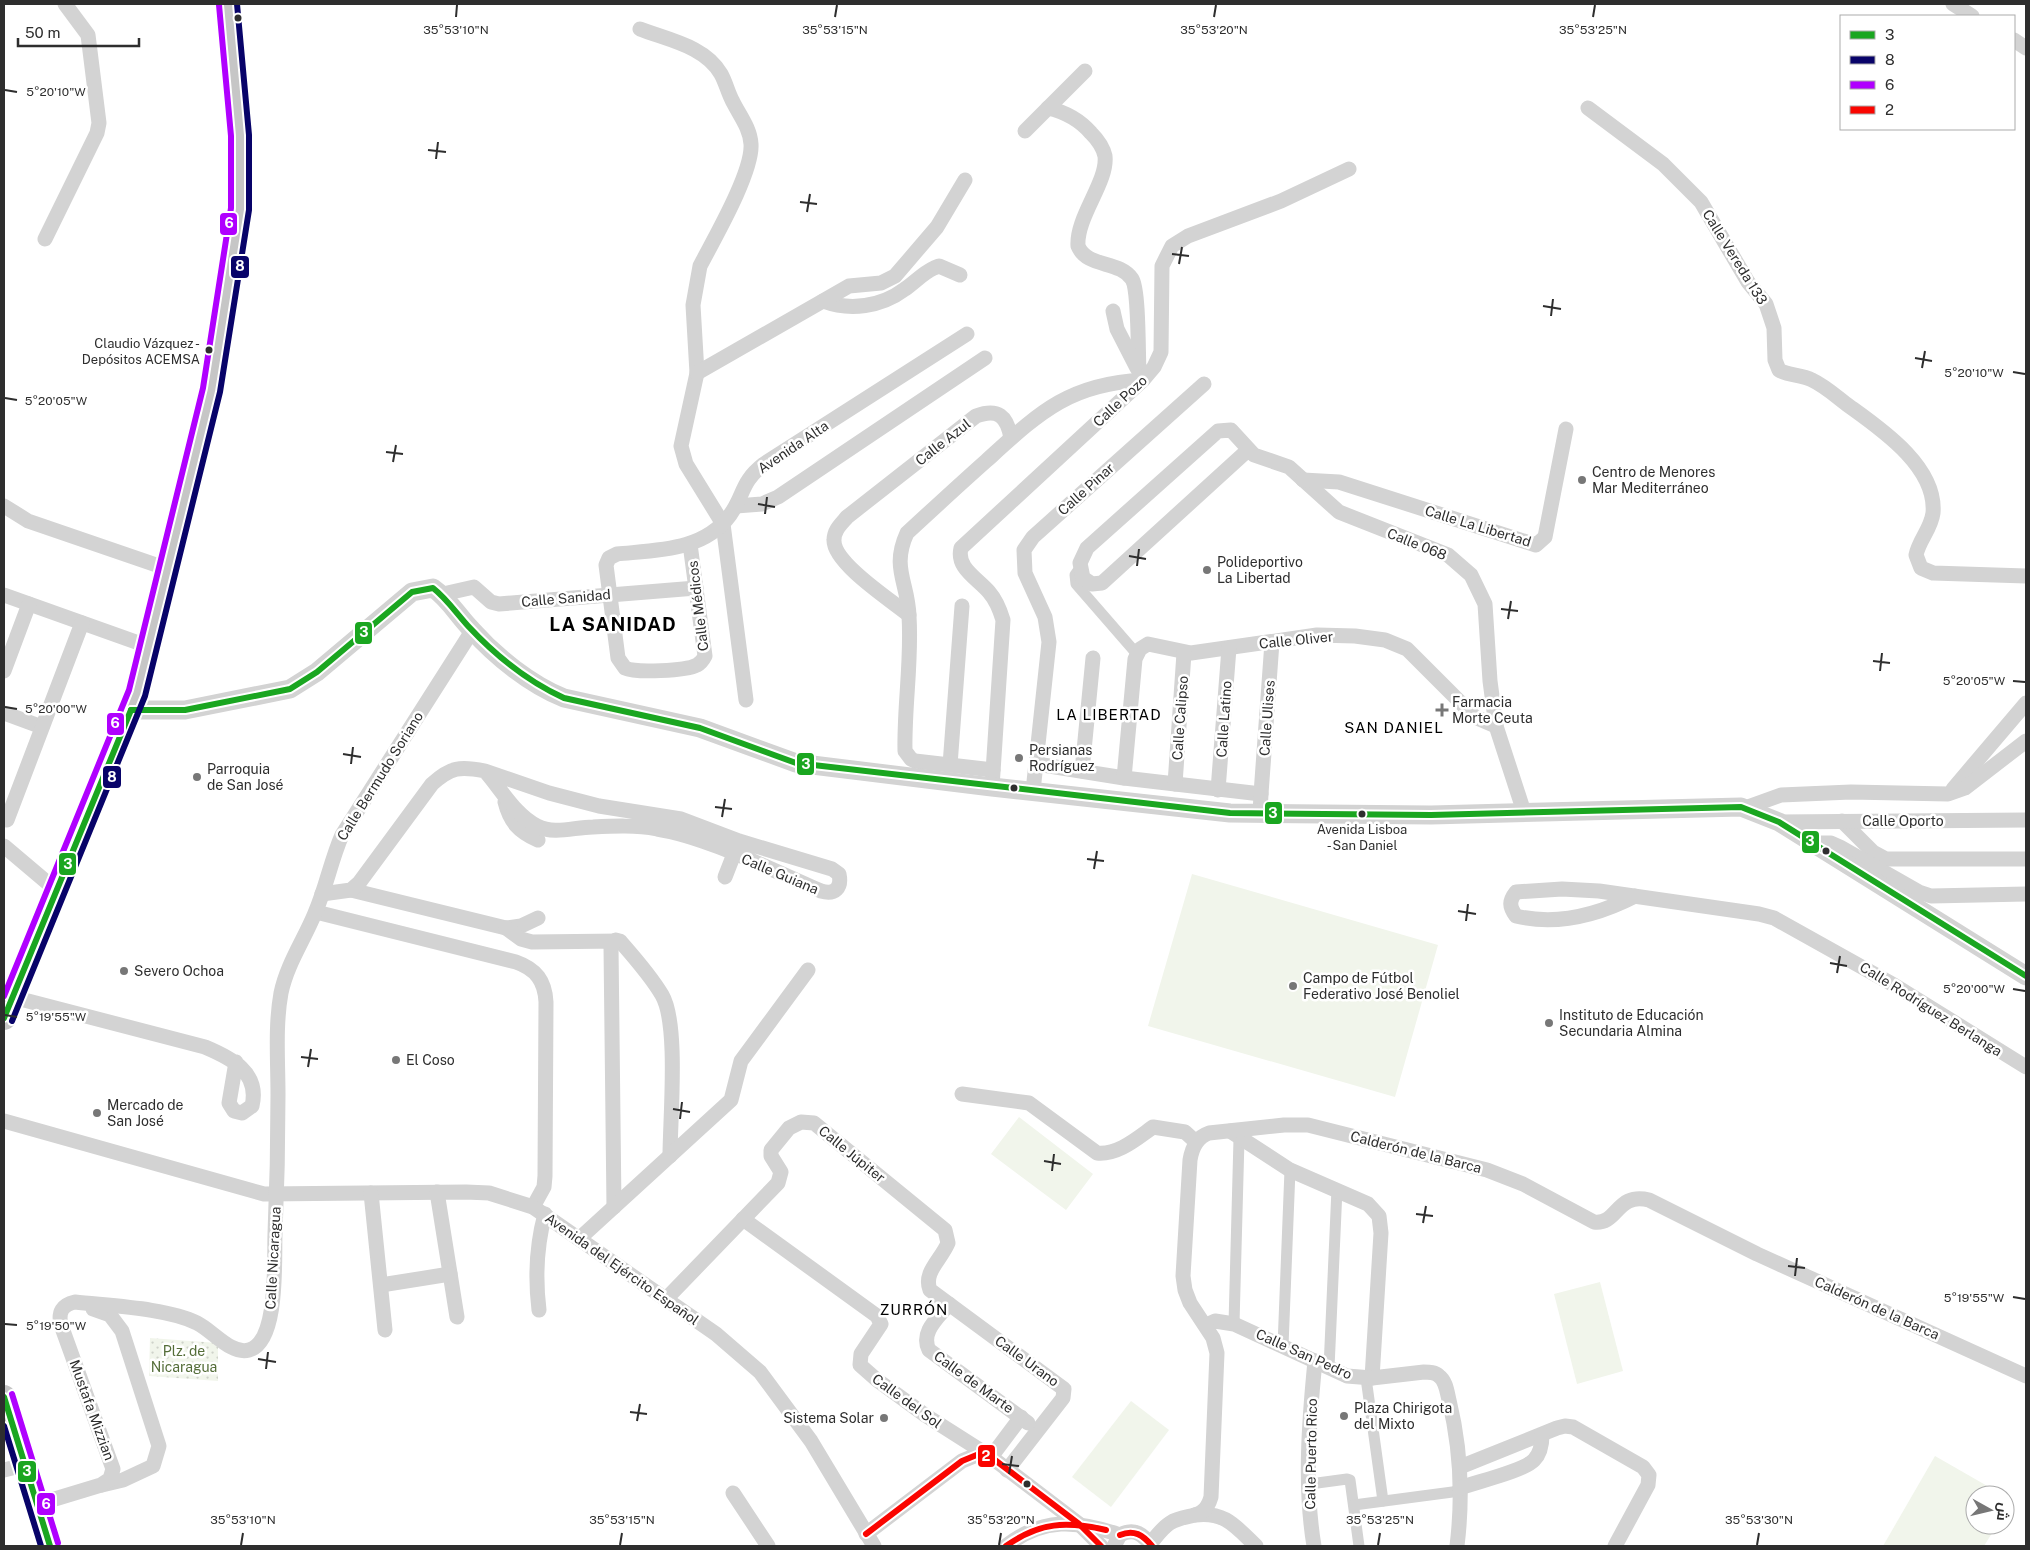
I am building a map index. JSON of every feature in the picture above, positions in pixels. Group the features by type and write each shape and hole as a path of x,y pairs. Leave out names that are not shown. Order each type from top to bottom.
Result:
{"main road":[{"path":"7,1003 131,710 150,647 212,390 240,208 240,136 228,4"},
{"path":"4,1397 14,1468 36,1505 50,1546"}],"street":[{"path":"45,239 97,133 99,123 88,35 65,4"},
{"path":"1953,4 1970,15"},
{"path":"640,29 695,50 712,62 722,76 745,124 751,142 751,152 738,192 700,266 697,278 693,318 697,373 681,446 686,464 723,524 746,700"},
{"path":"2015,41 2026,48"},
{"path":"1025,131 1085,71"},
{"path":"1048,108 1069,115 1080,122 1100,143 1105,157 1102,172 1080,229 1078,246 1086,257 1119,269 1132,280 1141,376"},
{"name":"Calle Vereda 133","path":"1588,108 1662,164 1701,202 1748,282 1766,304 1774,328 1775,360 1779,370 1803,376 1821,385 1889,435 1919,469 1928,485 1933,502 1931,524 1916,555 1921,568 1932,573 2026,576"},
{"name":"Calle Pozo","path":"993,779 1003,620 1001,612 989,592 963,566 960,558 961,548 1141,376 1154,367 1161,352 1162,266 1172,246 1188,236 1281,201 1349,170"},
{"path":"697,373 849,286 875,284 895,276 937,226 965,180"},
{"path":"823,301 846,307 869,305 903,291 939,266 960,275"},
{"path":"1113,311 1117,329 1141,376"},
{"name":"Avenida Alta","path":"610,594 606,565 609,558 617,554 690,544 706,537 723,524 736,506 748,480 764,464 967,334"},
{"path":"736,506 762,504 778,496 985,358"},
{"path":"1141,376 1081,391 1043,410 907,533 900,550 900,557 909,615 905,751 911,759 950,765 1033,791 1230,813 1431,815 1745,808 1780,795 1842,792 1948,794 1964,788 2026,741"},
{"name":"Calle Pinar","path":"1033,791 1049,651 1045,617 1025,573 1024,550 1033,537 1204,384"},
{"name":"Calle Azul","path":"909,615 850,567 835,549 836,529 847,517 976,416 989,412 1001,416 1009,424 1011,438"},
{"name":"Calle 068","path":"1080,568 1081,557 1087,548 1222,429 1231,430 1248,450 1259,457 1290,467 1339,512 1448,555 1471,575 1485,604 1490,681 1496,726 1524,812"},
{"name":"Calle La Libertad","path":"1303,480 1339,482 1536,545 1545,537 1566,429"},
{"path":"1080,568 1080,574 1087,582 1092,584 1102,583 1248,450"},
{"path":"4,506 28,520 168,569"},
{"name":"Calle Médicos","path":"610,594 618,658 625,668 637,671 696,666 705,656 690,544"},
{"path":"1080,568 1075,575 1076,584 1135,656 1124,778"},
{"path":"131,710 185,710 290,689 308,680 412,592 433,588 443,594 472,631 538,685 564,698 700,728 796,762 993,779"},
{"name":"Calle Sanidad","path":"443,594 474,588 491,602 499,604 696,588"},
{"path":"4,595 150,647"},
{"path":"4,671 30,604"},
{"path":"950,765 962,606"},
{"path":"7,820 82,623"},
{"name":"Calle Bermudo Soriano","path":"277,1195 278,1019 281,993 289,967 316,912 335,851 351,820 472,631"},
{"name":"Calle Oliver","path":"1135,656 1144,645 1152,644 1184,652 1204,653 1294,638 1336,635 1374,638 1397,643 1416,656 1476,717 1496,726"},
{"name":"Calle Ulises","path":"1260,814 1272,642"},
{"name":"Calle Latino","path":"1218,790 1229,648"},
{"name":"Calle Calipso","path":"1175,784 1184,652"},
{"path":"1082,771 1093,658"},
{"path":"1948,794 2026,703"},
{"path":"4,713 42,727"},
{"path":"1037,764 1124,778 1261,794"},
{"name":"Calle Guiana","path":"351,890 366,873 432,784 446,771 459,768 485,771 549,793 599,806 681,820 711,828 739,840 832,869 839,874 841,882 837,890 829,894 734,854 679,834 657,829 591,827 553,830 538,827 526,820 485,771"},
{"path":"502,790 508,814 515,826 525,835 538,840"},
{"path":"1745,808 1779,822 2026,976"},
{"name":"Calle Oporto","path":"1779,822 2026,820"},
{"path":"1842,821 1873,852 1886,859 2026,860"},
{"path":"1812,843 1831,843 1840,846 1919,892 1931,896 2026,894"},
{"path":"4,846 56,890"},
{"path":"725,876 734,854"},
{"path":"322,894 351,890 506,928 521,926 538,918"},
{"name":"Calle Rodríguez Berlanga","path":"1635,896 1607,909 1570,918 1525,918 1516,916 1511,908 1511,899 1516,892 1525,890 1580,890 1635,896 1774,918 1886,980 2026,1067"},
{"path":"316,912 516,962 529,967 539,976 545,988 546,1002 545,1176 538,1211 539,1238 536,1262 539,1310"},
{"path":"506,928 521,939 532,942 616,940 622,944 655,986 668,1008 671,1034 670,1156"},
{"path":"614,1207 611,946 616,940"},
{"path":"580,1238 731,1100 741,1061 808,970"},
{"path":"7,1003 205,1047 236,1062"},
{"path":"962,1094 1029,1103 1097,1153 1108,1154 1118,1150 1153,1127 1185,1132 1196,1142 1190,1160 1184,1276 1190,1303 1206,1325 1217,1353 1211,1497 1208,1506 1203,1512 1194,1516"},
{"name":"Calle Nicaragua","path":"4,1121 249,1191 277,1195 272,1304 264,1340 257,1346 248,1350 237,1350 196,1322 169,1315 75,1302"},
{"name":"Calle Júpiter","path":"666,1299 781,1178 781,1172 771,1156 775,1145 789,1128 801,1122 814,1123 945,1230 948,1243 928,1275 927,1283 930,1290 949,1304"},
{"name":"Calderón de la Barca","path":"1196,1142 1204,1135 1234,1135 1284,1125 1308,1125 1487,1170 1523,1184 1594,1222 1601,1223 1608,1219 1630,1199 1649,1200 1766,1258 2026,1376"},
{"path":"1234,1135 1290,1170 1368,1204 1379,1216 1381,1224 1369,1378 1384,1501"},
{"path":"1234,1135 1234,1324"},
{"path":"1283,1346 1290,1170"},
{"path":"1329,1368 1337,1189"},
{"path":"437,1192 457,1317"},
{"name":"Avenida del Ejército Español","path":"277,1195 489,1193 538,1211 580,1238 716,1334 760,1372 811,1441 870,1540 970,1456 978,1454 991,1457"},
{"path":"372,1194 385,1330"},
{"name":"Calle del Sol","path":"743,1220 880,1319 879,1328 859,1360 863,1369 925,1415 991,1457"},
{"path":"381,1285 450,1274"},
{"path":"36,1505 122,1480 152,1466 160,1446 122,1330 110,1315 75,1302"},
{"name":"Mustafa Mizzian","path":"75,1302 67,1304 61,1309 59,1317 113,1469 110,1479 101,1485"},
{"name":"Calle de Marte","path":"949,1304 926,1335 926,1343 929,1350 1038,1429"},
{"name":"Calle Urano","path":"949,1304 1062,1385 1064,1389 1063,1398 1007,1470"},
{"name":"Calle San Pedro","path":"1206,1325 1215,1321 1234,1324 1347,1376 1369,1378 1424,1372 1440,1376 1445,1383 1455,1425 1460,1468 1457,1546"},
{"name":"Calle Puerto Rico","path":"1314,1546 1310,1484 1311,1407 1315,1361"},
{"path":"1021,1417 991,1457 1079,1524 1101,1546"},
{"path":"1460,1468 1542,1434 1565,1426 1574,1427 1647,1470 1650,1480 1648,1485 1615,1546"},
{"path":"1354,1505 1460,1490 1526,1466 1539,1453 1542,1445 1542,1434"},
{"path":"1310,1484 1348,1479 1351,1482 1360,1546"},
{"path":"733,1492 768,1546"},
{"path":"1006,1546 1024,1533 1043,1526 1079,1524 1117,1540 1133,1531 1140,1533 1151,1545 1167,1524 1209,1513 1224,1517 1256,1546"}],"green space":[{"name":"Campo de Fútbol Federativo José Benoliel","path":"1192,874 1438,945 1395,1097 1148,1026"},
{"path":"1019,1117 1093,1174 1066,1210 991,1154"},
{"path":"1600,1282 1623,1371 1577,1384 1554,1294"},
{"name":"Plz. de Nicaragua","path":"150,1338 218,1343 218,1381 149,1376"},
{"path":"1131,1401 1169,1430 1111,1507 1072,1477"},
{"path":"1935,1456 1986,1485 1965,1485 1965,1535 1991,1535 1984,1546 1883,1546"}],"transit line":[{"name":"8","path":"12,1021 145,696 220,392 249,210 249,135 237,4"},
{"name":"6","path":"4,996 129,690 203,388 231,208 231,136 219,5"},
{"name":"3","path":"131,710 185,710 290,689 317,672 412,592 433,588 480,638 502,658 537,684 564,698 700,728 796,763 1230,813 1431,815 1741,807 1779,822 2026,976"},
{"name":"3","path":"4,1018 131,710"},
{"name":"6","path":"12,1394 58,1543"},
{"name":"3","path":"4,1397 50,1546"},
{"name":"8","path":"4,1426 41,1546"},
{"name":"2","path":"866,1534 962,1461 979,1454 991,1457 1079,1524 1101,1546"},
{"name":"2","path":"1006,1546 1030,1532 1054,1526 1078,1525 1106,1530"},
{"name":"2","path":"1120,1535 1125,1533 1138,1534 1152,1546"}],"place":[{"name":"Claudio Vázquez - Depósitos ACEMSA","path":"209,350"},
{"name":"Centro de Menores Mar Mediterráneo","path":"1582,480"},
{"name":"Polideportivo La Libertad","path":"1207,570"},
{"name":"Farmacia Morte Ceuta","path":"1442,710"},
{"name":"Persianas Rodríguez","path":"1019,758"},
{"name":"Parroquia de San José","path":"197,777"},
{"name":"Avenida Lisboa - San Daniel","path":"1362,814"},
{"name":"Severo Ochoa","path":"124,971"},
{"name":"Campo de Fútbol Federativo José Benoliel","path":"1293,986"},
{"name":"Instituto de Educación Secundaria Almina","path":"1549,1023"},
{"name":"El Coso","path":"396,1060"},
{"name":"Mercado de San José","path":"97,1113"},
{"name":"Plaza Chirigota del Mixto","path":"1344,1416"},
{"name":"Sistema Solar","path":"884,1418"}],"district":[{"name":"LA SANIDAD","path":"613,624"},
{"name":"LA LIBERTAD","path":"1109,714"},
{"name":"SAN DANIEL","path":"1394,727"},
{"name":"ZURRÓN","path":"914,1309"}]}
